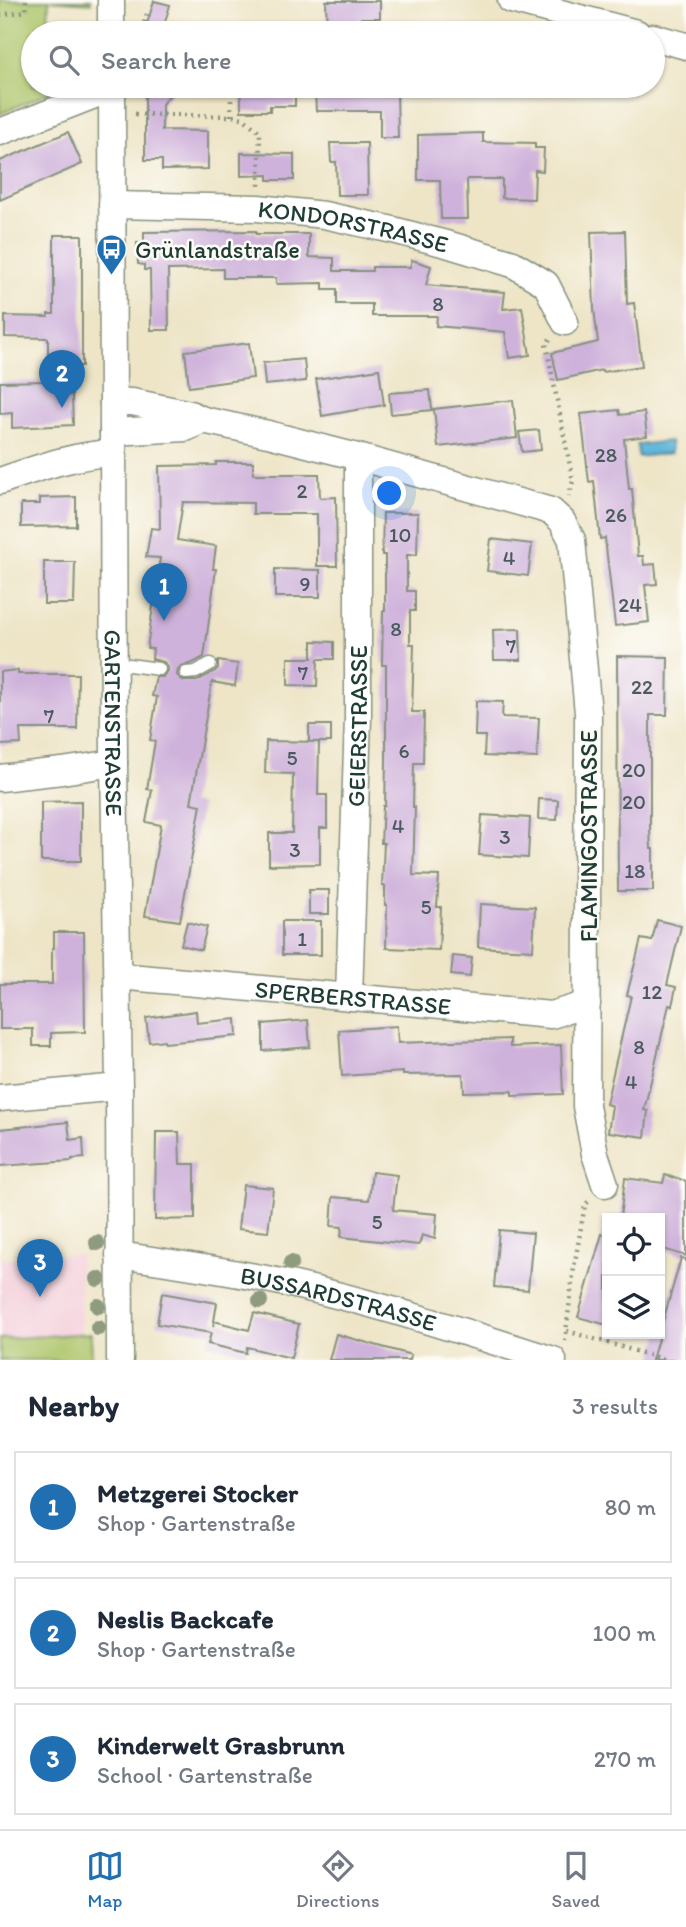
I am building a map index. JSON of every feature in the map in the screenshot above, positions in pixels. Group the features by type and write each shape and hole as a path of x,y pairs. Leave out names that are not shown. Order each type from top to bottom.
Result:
{"street":[{"path":"111,0 111,21"},
{"path":"522,1 594,21"},
{"path":"665,40 686,46"},
{"path":"0,132 87,98"},
{"name":"GARTENSTRASSE","path":"112,98 114,763 120,1360"},
{"name":"KONDORSTRASSE","path":"112,205 258,208 324,215 393,230 513,264 547,284 565,322"},
{"path":"113,402 132,401 190,414 203,420 358,457 551,511 562,521"},
{"path":"0,481 35,469 100,453 113,443 186,428 203,420"},
{"name":"GEIERSTRASSE","path":"349,997 358,718 358,457"},
{"name":"FLAMINGOSTRASSE","path":"562,521 572,540 588,713 586,1106 594,1154 605,1184"},
{"path":"0,778 114,763"},
{"name":"SPERBERSTRASSE","path":"118,975 551,1015 587,1004"},
{"path":"0,1098 119,1087"},
{"name":"BUSSARDSTRASSE","path":"119,1255 261,1278 344,1298 553,1360"}],"lane":[{"path":"114,663 159,669"},
{"path":"187,673 211,664"}],"path":[{"path":"0,15 26,11 26,0"},
{"path":"145,21 147,14"},
{"path":"231,98 231,116"},
{"path":"132,114 243,118 260,132 259,183"},
{"path":"562,521 573,481 546,344 565,322"},
{"path":"605,1184 584,1205 567,1331 666,1360"}],"shaded area":[{"path":"80,1254 81,1334 0,1339 0,1259"}],"green space":[{"path":"0,0 49,0 48,21 21,21 21,98 36,98 0,114"},
{"path":"49,0 91,0 91,3"},
{"path":"91,1333 92,1360 0,1360 0,1339"}],"water":[{"path":"670,441 671,453 638,457 637,445"}],"building":[{"path":"154,1 170,5 165,21 148,21"},
{"path":"326,1 380,1 380,18 327,21"},
{"path":"145,98 167,98 162,104 162,130 208,131 208,169 162,170 162,160 145,160"},
{"path":"241,98 295,98 295,106 270,106 270,111 241,111"},
{"path":"315,98 397,98 398,138 380,138 380,111 316,111"},
{"path":"68,132 82,164 0,200 0,161"},
{"path":"483,133 483,142 535,143 535,148 544,148 543,171 535,170 534,199 502,198 502,179 467,179 468,219 441,219 440,180 418,180 418,135"},
{"path":"330,143 367,143 368,195 337,195 336,162 331,162"},
{"path":"241,153 294,154 294,180 268,180 268,175 241,176"},
{"path":"256,231 256,234 309,234 309,257 334,258 334,271 410,267 412,260 431,266 426,285 505,292 503,309 522,307 530,355 509,358 505,332 436,326 437,316 372,316 372,304 337,304 337,289 323,289 323,283 276,284 276,278 223,278 223,269 168,270 169,330 151,330 150,270 144,270 144,265 138,264 137,243 144,244 144,232"},
{"path":"625,231 627,304 634,303 642,366 602,370 558,380 552,353 598,342 591,232"},
{"path":"54,235 82,235 82,366 71,366 73,425 12,428 12,413 0,414 0,382 48,381 48,338 5,337 5,316 48,317 48,314 54,314"},
{"path":"249,343 253,378 189,387 185,351"},
{"path":"304,359 306,381 265,385 263,363"},
{"path":"379,369 384,405 322,416 316,379"},
{"path":"430,390 432,410 391,414 389,393"},
{"path":"513,400 517,438 438,447 434,409"},
{"path":"619,410 620,415 644,412 647,436 624,439 638,556 643,556 644,565 655,564 657,584 645,585 649,622 615,626 605,538 600,539 594,481 589,482 581,414"},
{"path":"539,430 541,450 522,452 519,432"},
{"path":"216,462 253,462 253,474 319,474 320,498 336,497 337,566 317,566 317,514 253,514 253,503 183,502 177,540 216,546 213,569 216,569 204,657 181,666 177,675 183,681 197,681 215,671 218,661 238,664 235,686 212,682 191,803 201,805 180,921 145,916 161,825 146,822 152,790 147,789 155,741 150,740 157,697 152,696 156,677 163,677 168,669 164,662 152,659 153,649 147,648 160,558 146,557 151,528 160,529 159,466 216,465"},
{"path":"76,497 76,526 21,527 21,504 40,504 40,498"},
{"path":"383,513 418,513 417,555 407,555 407,591 415,591 415,611 410,611 410,644 414,644 412,712 424,712 423,763 414,763 413,875 439,876 439,950 386,948 387,905 385,886 382,886 384,843 381,843 386,762 386,665 382,665 385,611"},
{"path":"491,539 532,544 528,576 487,571"},
{"path":"44,562 75,562 74,604 44,604"},
{"path":"275,569 320,570 320,597 275,597"},
{"path":"520,629 521,660 494,660 493,630"},
{"path":"312,641 334,642 334,659 318,659 317,686 288,685 288,658 312,658"},
{"path":"617,656 668,657 667,715 650,715 653,891 618,891"},
{"path":"18,670 18,674 78,674 77,729 20,729 21,744 0,745 0,672"},
{"path":"476,701 503,702 502,717 539,718 537,758 484,756 485,736 475,736"},
{"path":"309,725 331,725 331,742 309,742"},
{"path":"266,741 319,742 318,795 327,795 327,828 320,828 320,864 269,865 269,833 292,833 293,774 265,773"},
{"path":"539,799 558,800 557,820 538,819"},
{"path":"81,801 81,861 41,861 41,802"},
{"path":"482,815 530,818 528,858 479,855"},
{"path":"309,890 329,890 329,914 309,914"},
{"path":"480,904 535,907 533,950 478,947"},
{"path":"657,920 681,926 667,985 676,987 672,1006 669,1005 644,1110 648,1111 645,1137 608,1132 612,1106 606,1104 631,996 627,995 641,939 652,941"},
{"path":"282,921 321,921 321,955 282,955"},
{"path":"187,922 207,927 201,950 181,945"},
{"path":"54,932 84,932 85,1032 51,1033 51,1046 33,1046 33,1029 0,1029 0,984 52,984"},
{"path":"453,956 472,958 470,977 451,975"},
{"path":"196,1011 197,1023 236,1019 237,1036 149,1042 146,1018"},
{"path":"308,1020 310,1047 263,1051 263,1024"},
{"path":"397,1026 398,1043 510,1039 510,1047 561,1045 563,1094 512,1096 512,1091 464,1092 463,1074 403,1075 403,1072 342,1076 339,1030"},
{"path":"68,1122 70,1140 83,1138 84,1158 0,1166 0,1129"},
{"path":"156,1132 179,1132 180,1164 195,1164 195,1219 155,1220"},
{"path":"372,1172 397,1175 393,1210 437,1214 435,1239 422,1235 419,1245 341,1237 342,1227 331,1226 333,1197 369,1200"},
{"path":"665,1175 686,1181 686,1256 665,1250 665,1213 621,1213 625,1178 663,1183"},
{"path":"243,1185 273,1188 268,1232 238,1229"},
{"path":"499,1230 533,1233 528,1290 494,1287"},
{"path":"602,1234 602,1324 578,1317"},
{"path":"681,1258 686,1259 686,1360 652,1360 658,1339 665,1339 665,1314"},
{"path":"162,1293 217,1303 214,1321 249,1330 254,1313 299,1324 291,1358 247,1347 246,1353 208,1344 211,1333 157,1324"},
{"path":"336,1334 411,1355 410,1360 329,1360"}],"place":[{"name":"Grünlandstraße","path":"112,276"},
{"name":"Neslis Backcafe","path":"62,408"},
{"name":"Metzgerei Stocker","path":"164,621"},
{"name":"Kinderwelt Grasbrunn","path":"40,1297"}]}
